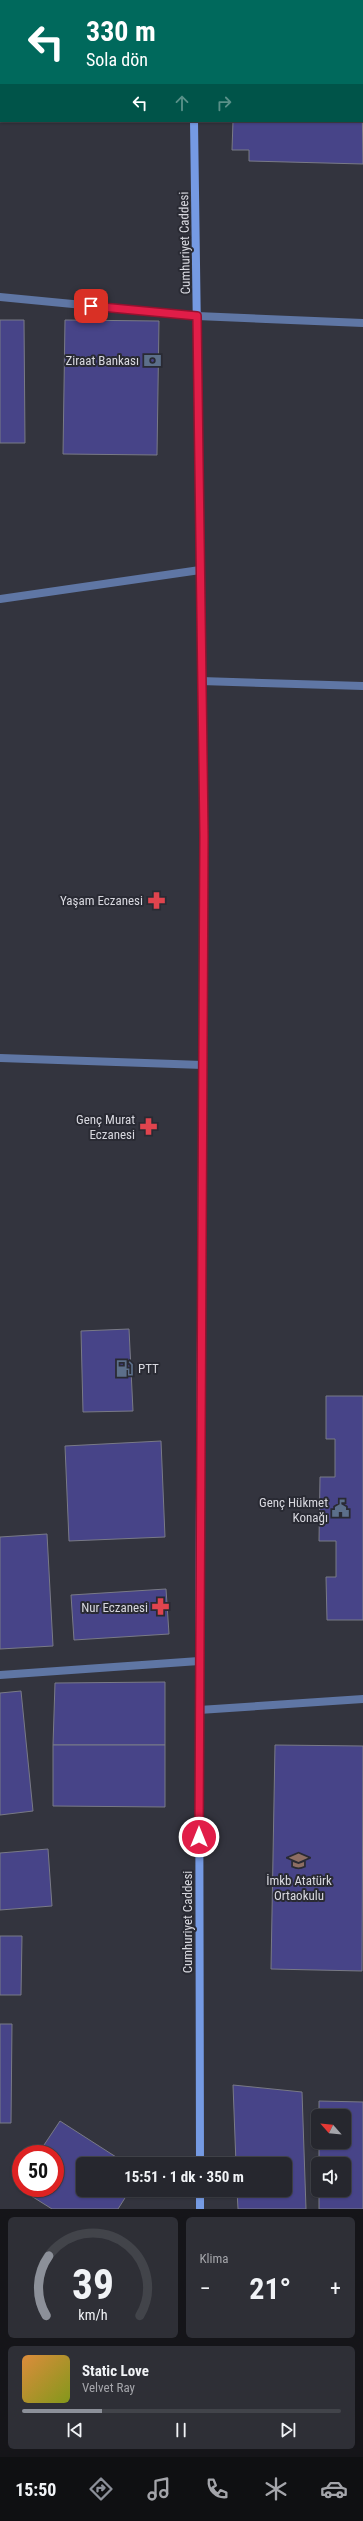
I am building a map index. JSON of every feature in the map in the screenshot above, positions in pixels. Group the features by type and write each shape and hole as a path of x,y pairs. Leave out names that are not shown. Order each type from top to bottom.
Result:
{"main road":[{"name":"Cumhuriyet Caddesi","path":"194,122 204,836 199,1710 200,2157"},
{"path":"200,2197 200,2209"}],"street":[{"path":"0,297 197,316 363,323"},
{"path":"0,599 200,570"},
{"path":"201,681 363,686"},
{"path":"0,1058 203,1065"},
{"path":"0,1675 200,1660"},
{"path":"199,1710 363,1699"}],"building":[{"path":"233,122 362,122 363,164 249,161 249,150 232,150"},
{"path":"0,320 24,320 25,443 0,443"},
{"path":"65,320 159,321 157,455 63,454"},
{"path":"129,1329 133,1411 83,1412 81,1331"},
{"name":"Genç Hükmet Konağı","path":"326,1396 363,1396 363,1620 327,1620 326,1577 336,1577 336,1541 319,1541 320,1477 335,1477 335,1439 326,1439"},
{"path":"161,1441 165,1537 69,1541 65,1446"},
{"path":"47,1534 53,1646 0,1649 0,1537"},
{"path":"166,1589 169,1634 74,1640 71,1595"},
{"path":"165,1682 165,1745 53,1745 55,1683"},
{"path":"21,1691 33,1811 0,1815 0,1693"},
{"path":"53,1745 165,1745 165,1807 53,1806"},
{"path":"275,1745 363,1746 362,1971 271,1969"},
{"path":"48,1849 52,1906 0,1910 0,1853"},
{"path":"0,1936 22,1936 21,1995 0,1995"},
{"path":"0,2024 12,2024 11,2123 0,2123"},
{"path":"233,2085 302,2092 306,2209 238,2209 237,2197 292,2197 292,2157 236,2157"},
{"path":"319,2101 363,2102 363,2209 319,2209 319,2197 351,2197 351,2157 319,2157 319,2149 351,2149 351,2109 319,2109"},
{"path":"60,2121 116,2157 76,2157 76,2197 126,2197 118,2209 52,2209 33,2197 64,2197 64,2145 44,2145"}],"place":[{"name":"Ziraat Bankası","path":"152,360"},
{"name":"Yaşam Eczanesi","path":"156,900"},
{"name":"Genç Murat Eczanesi","path":"148,1126"},
{"name":"PTT","path":"125,1368"},
{"name":"Genç Hükmet Konağı","path":"341,1509"},
{"name":"Nur Eczanesi","path":"161,1607"},
{"name":"İmkb Atatürk Ortaokulu","path":"299,1861"}],"route":[{"path":"91,306 197,316 204,836 199,1837"}]}
